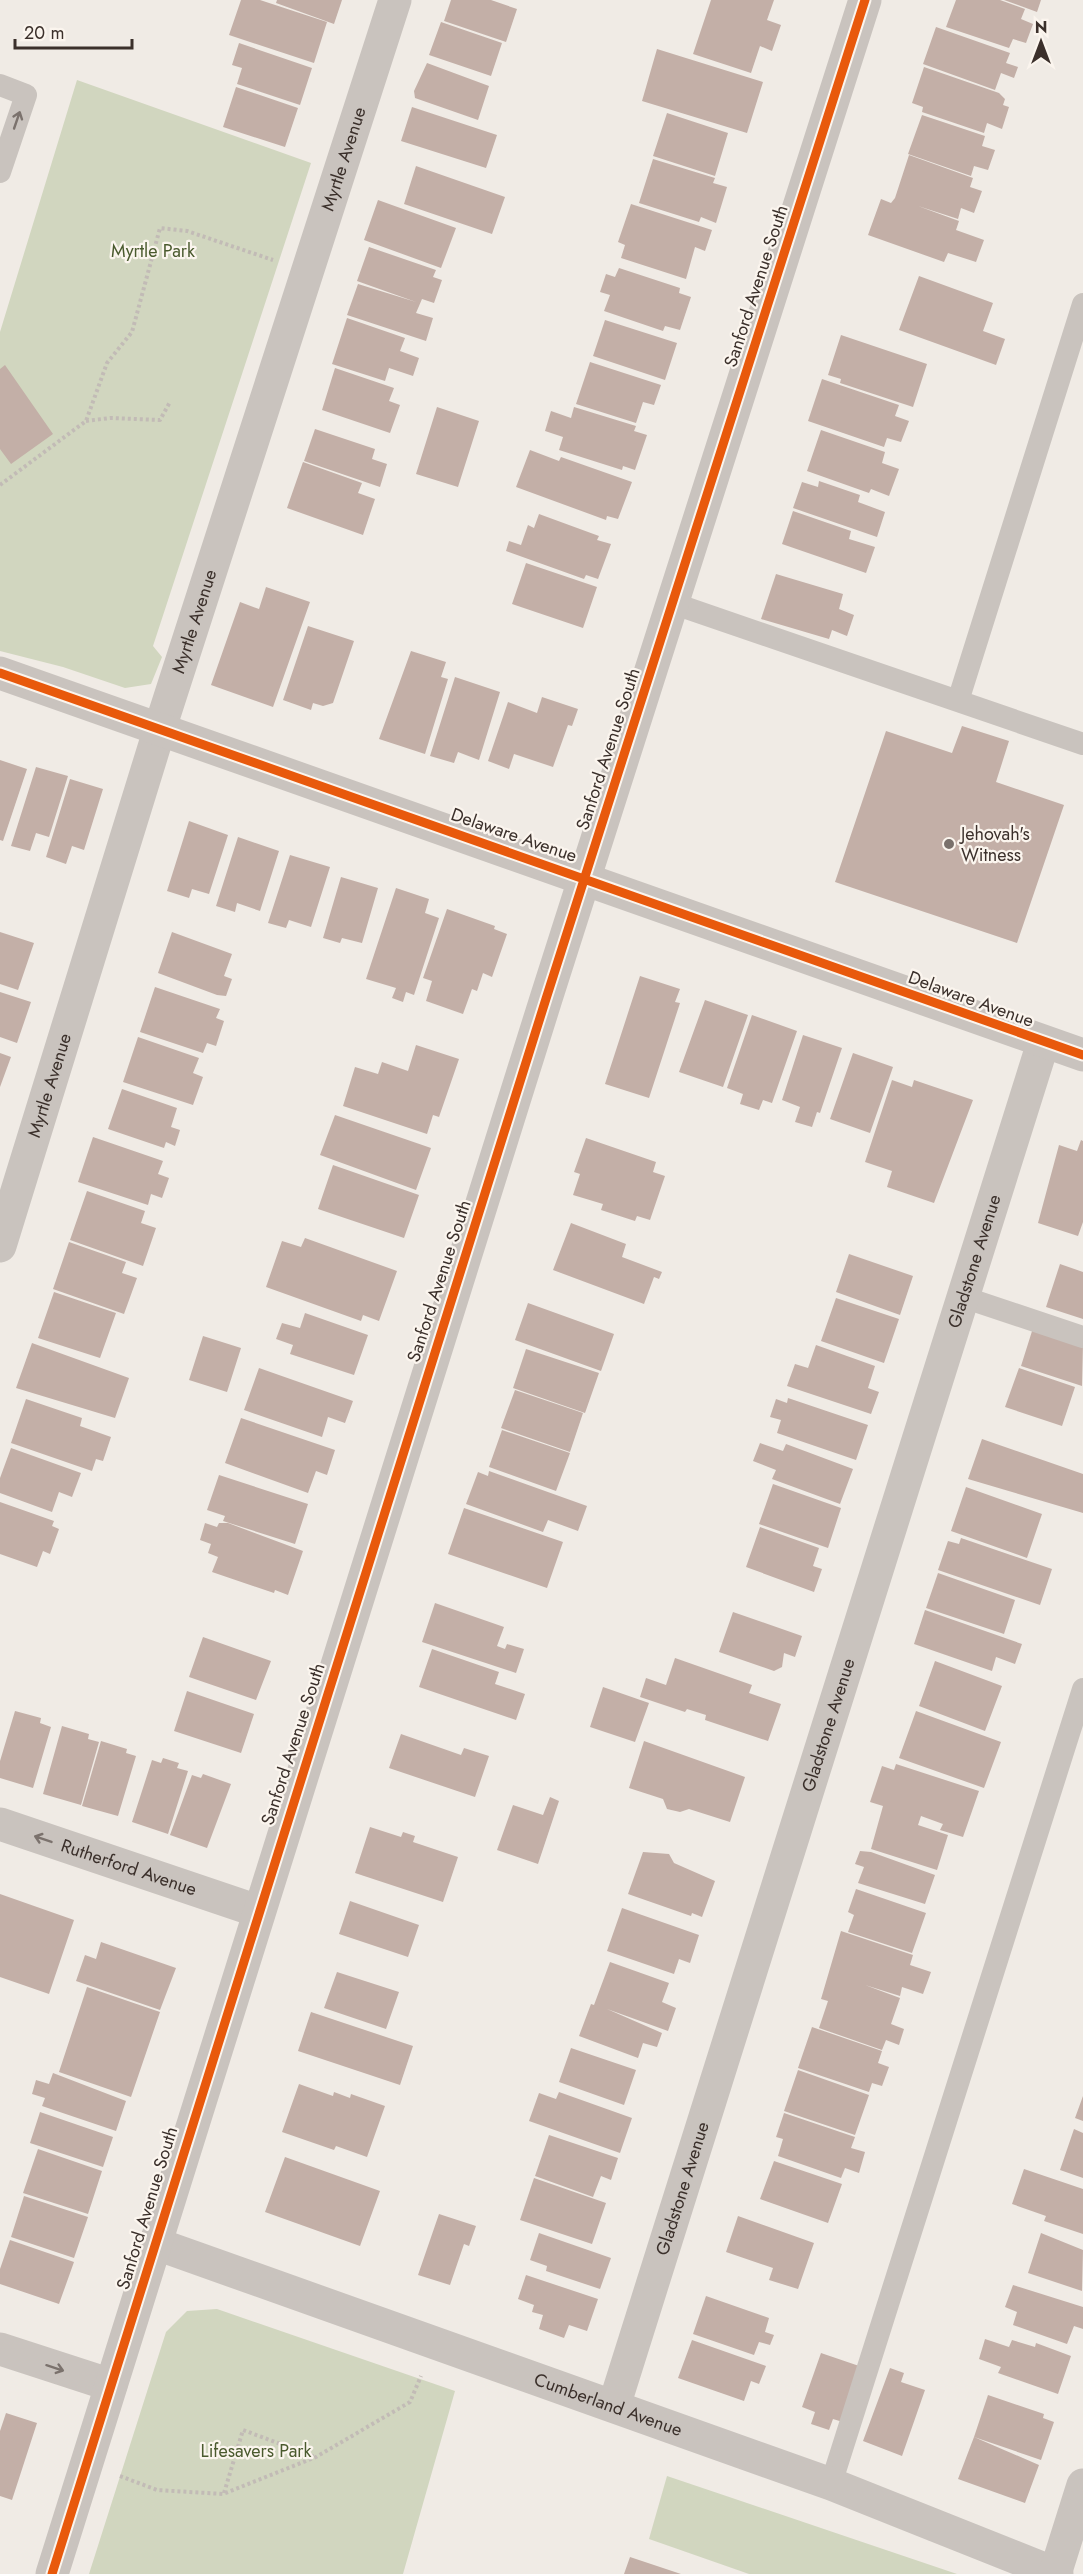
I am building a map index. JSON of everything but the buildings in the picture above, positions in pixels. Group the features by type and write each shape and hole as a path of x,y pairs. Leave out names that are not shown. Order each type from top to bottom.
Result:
{"street":[{"name":"Myrtle Avenue","path":"0,1246 160,728 395,0"},
{"name":"Sanford Avenue South","path":"52,2574 584,877 865,0"},
{"name":"Delaware Avenue","path":"0,672 584,877 1043,1043 1083,1055"},
{"name":"Gladstone Avenue","path":"614,2406 1043,1043"},
{"name":"Rutherford Avenue","path":"0,1824 258,1911"},
{"name":"Cumberland Avenue","path":"154,2243 831,2484 1056,2574"},
{"path":"0,2349 111,2385"},
{"path":"1056,2574 1083,2485"}],"lane":[{"path":"0,85 26,95 0,172"},
{"path":"958,701 1083,304"},
{"path":"672,603 1083,744"},
{"path":"963,1297 1083,1337"},
{"path":"831,2484 1083,1689"}],"path":[{"path":"86,421 107,363 132,332 160,228 187,231 307,272"},
{"path":"0,485 86,421 110,418 160,420 170,402"},
{"path":"86,2464 157,2490 223,2494 316,2457 410,2402 432,2343"},
{"path":"223,2494 243,2430 316,2457"}],"green space":[{"name":"Myrtle Park","path":"77,80 311,163 153,646 162,657 151,684 125,688 63,667 0,651 0,332"},
{"name":"Lifesavers Park","path":"217,2309 455,2391 403,2574 89,2574 166,2332 187,2311"},
{"path":"667,2476 957,2574 749,2574 649,2539"}],"cycle path":[{"path":"52,2574 353,1608 865,0"},
{"path":"0,673 1083,1055"}],"place":[{"name":"Jehovah's Witness","path":"949,844"}]}
